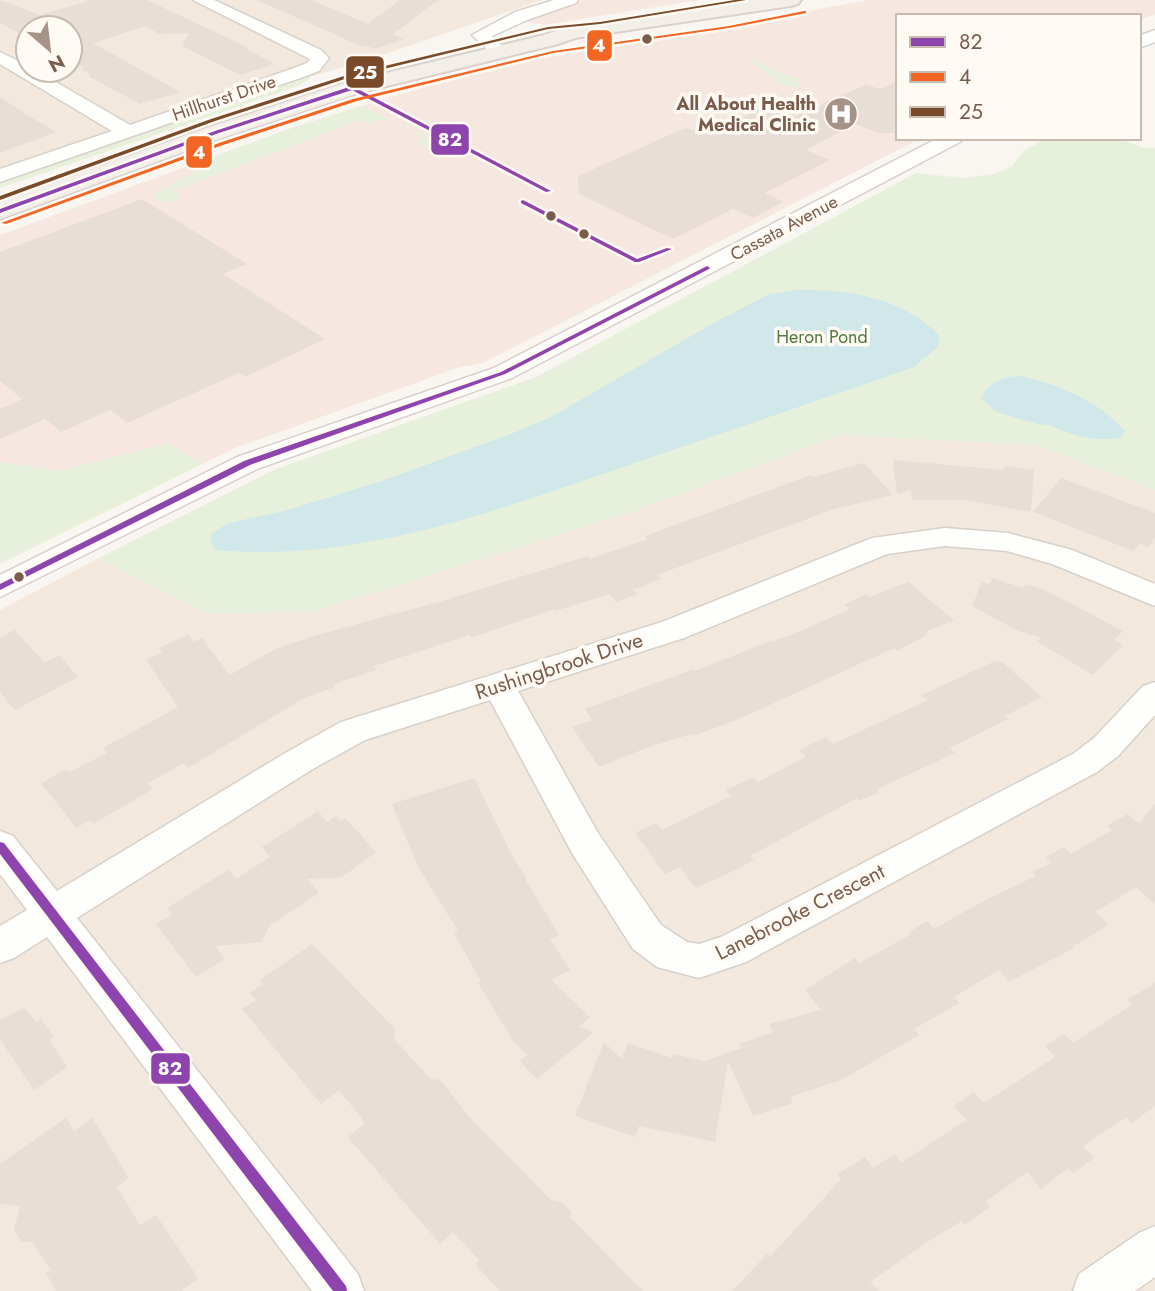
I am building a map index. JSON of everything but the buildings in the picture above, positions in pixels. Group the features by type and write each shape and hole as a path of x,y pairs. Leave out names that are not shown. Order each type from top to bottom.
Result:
{"main road":[{"path":"0,211 285,109 352,88 558,37 791,0"},
{"path":"558,37 574,40 762,10 801,0"}],"street":[{"name":"Hillhurst Drive","path":"0,176 317,64 320,58 315,54 201,0"},
{"path":"499,51 481,35 519,17 570,0"},
{"path":"519,17 516,22 519,24 558,37"},
{"path":"0,57 127,131"},
{"name":"Cassata Avenue","path":"0,587 247,463 503,373 949,140"},
{"name":"Rushingbrook Drive","path":"0,946 299,761 353,731 673,630 882,545 923,538 981,538 1008,542 1062,557 1155,596"},
{"name":"Lanebrooke Crescent","path":"499,686 585,843 642,930 671,955 699,961 732,950 1085,763 1106,747 1155,694"},
{"path":"0,846 341,1291"},
{"path":"1096,1291 1155,1249"}],"shaded area":[{"path":"0,0 542,0 362,62 302,79 0,185"},
{"path":"583,0 699,0 545,25 529,23 533,17"},
{"path":"869,0 1155,0 1155,14 1141,20 1141,14 896,14 896,140 917,140 483,363 457,368 235,448 202,464 168,443 61,471 0,462 0,235 295,127 411,91 535,60"},
{"path":"841,435 1037,445 1155,490 1155,1291 0,1291 0,610 99,558 207,614 315,611 629,513"}],"green space":[{"path":"754,58 759,59 756,62 801,80 796,83 805,88 782,85 752,62"},
{"path":"305,76 310,78 298,86 0,188 0,181"},
{"path":"361,106 428,137 432,143 423,146 415,142 426,138 386,118 370,124 361,120 173,191 181,197 164,203 152,195 206,166 201,161"},
{"name":"Heron Pond","path":"1043,140 1122,140 1145,148 1155,148 1155,490 1037,445 841,435 629,513 315,611 207,614 99,558 276,469 536,377 916,173 962,178 995,174 1012,166 1024,151"},
{"path":"168,443 202,464 0,564 0,462 61,471"}],"water":[{"name":"Heron Pond","path":"796,290 836,291 892,304 909,312 940,336 938,347 914,367 524,501 423,530 320,549 268,552 216,550 210,540 212,533 229,523 284,511 379,482 551,417 717,321 770,294"},
{"path":"1021,376 1064,389 1090,402 1125,431 1122,437 1093,439 1046,424 1041,425 996,412 981,398 997,381"}],"transit line":[{"name":"25","path":"0,198 213,120 349,76 548,28 600,23 744,0"},
{"name":"4","path":"4,223 221,144 355,100 553,52 729,27 804,12"},
{"name":"82","path":"352,88 548,191"},
{"name":"82","path":"0,211 217,132 352,88"},
{"name":"82","path":"523,202 637,261 669,249"},
{"name":"82","path":"0,587 247,463 503,373 707,268"},
{"name":"82","path":"0,846 341,1291"}],"place":[{"name":"All About Health Medical Clinic","path":"841,114"}]}
